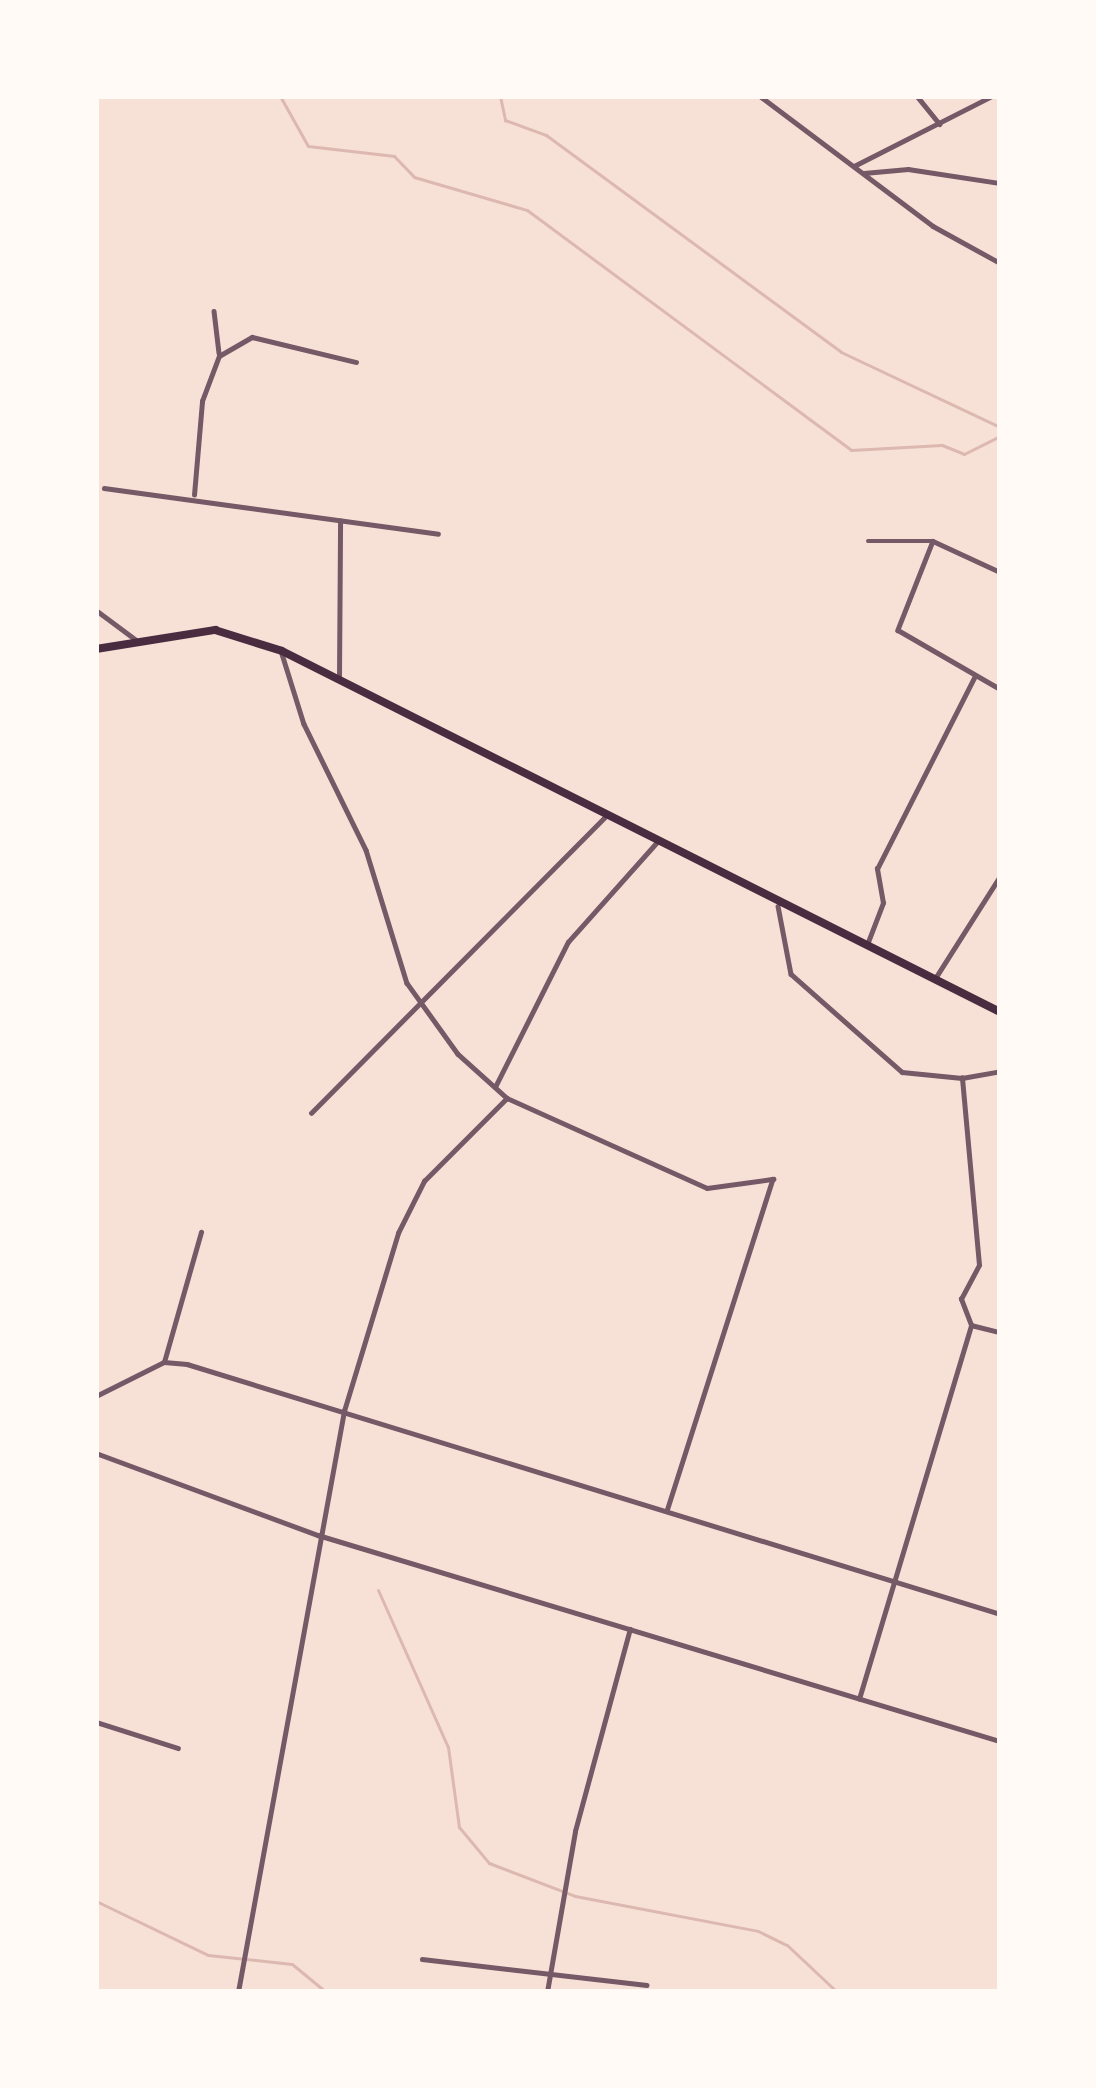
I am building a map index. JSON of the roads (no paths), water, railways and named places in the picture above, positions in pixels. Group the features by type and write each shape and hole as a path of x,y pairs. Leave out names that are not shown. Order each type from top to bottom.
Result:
{"highway":[{"path":"96,650 215,630 282,651 778,906 1000,1012"}],"street":[{"path":"760,96 933,226 1000,263"},
{"path":"917,96 940,124"},
{"path":"854,166 992,96"},
{"path":"865,173 908,169 1000,183"},
{"path":"194,495 202,401 219,356 214,311"},
{"path":"219,356 251,337 356,362"},
{"path":"104,488 194,495 438,534"},
{"path":"339,679 340,521"},
{"path":"868,541 933,541 1000,572"},
{"path":"933,541 898,630 1000,689"},
{"path":"96,610 139,642"},
{"path":"282,651 304,724 366,850 406,982 458,1054 507,1097 707,1188 773,1179 668,1509"},
{"path":"865,947 883,904 877,869 976,676"},
{"path":"311,1113 606,816"},
{"path":"495,1087 568,942 658,841"},
{"path":"933,981 1000,876"},
{"path":"778,906 791,974 902,1072 962,1078 1000,1071"},
{"path":"859,1700 971,1325 961,1299 979,1265 962,1078"},
{"path":"238,1992 344,1411 398,1232 424,1181 507,1097"},
{"path":"164,1362 201,1232"},
{"path":"971,1325 1000,1332"},
{"path":"96,1396 164,1362 344,1411 1000,1614"},
{"path":"96,1453 318,1535 1000,1741"},
{"path":"547,1992 575,1832 630,1629"},
{"path":"96,1722 178,1748"},
{"path":"422,1959 479,1960 549,1976 646,1985"}],"waterway":[{"path":"280,96 308,146 394,156 414,177 527,210 851,450 942,445 964,454 1000,436"},
{"path":"500,96 505,120 546,135 841,352 1000,427"},
{"path":"378,1590 448,1747 459,1827 489,1863 575,1896 758,1931 787,1945 837,1992"},
{"path":"96,1901 208,1955 292,1964 326,1992"}]}
